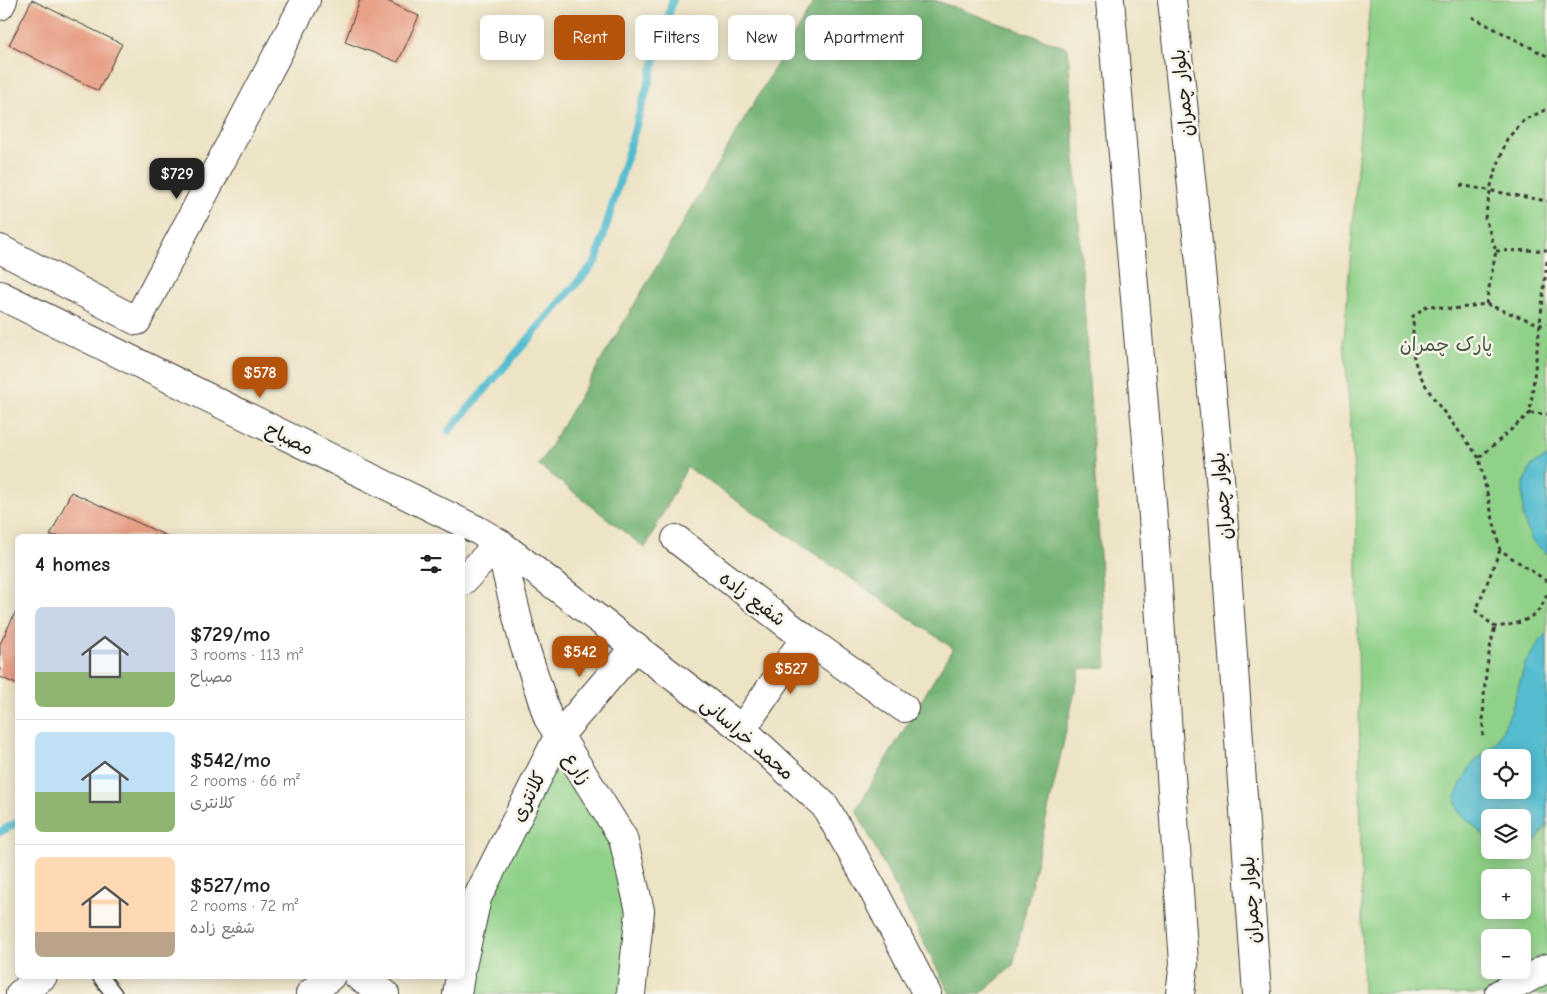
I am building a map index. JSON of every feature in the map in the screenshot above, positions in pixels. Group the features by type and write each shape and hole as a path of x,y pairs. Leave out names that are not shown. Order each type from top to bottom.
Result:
{"street":[{"path":"0,6 3,0"},
{"path":"0,249 137,321 306,0"},
{"path":"1110,0 1151,489 1184,962 1180,994"},
{"name":"بلوار چمران","path":"1172,0 1201,271 1222,500 1257,994"},
{"name":"مصباح","path":"0,295 470,526 499,543"},
{"name":"شفیع زاده","path":"676,539 805,638 904,708"},
{"path":"465,579 499,543"},
{"name":"محمد خراسانی","path":"499,543 742,728 825,806 871,886 927,994"},
{"name":"زارع","path":"499,543 523,641 548,718 558,737 623,838 640,911 631,994"},
{"path":"742,728 805,638"},
{"name":"کلانتری","path":"465,952 477,898 558,737 635,647"},
{"path":"1161,994 1184,962"},
{"path":"1499,994 1547,968"},
{"path":"20,994 39,979"},
{"path":"310,994 328,979"},
{"path":"362,979 385,994"},
{"path":"457,994 460,979"},
{"path":"1541,994 1547,981"}],"lane":[{"path":"102,979 114,994"}],"path":[{"path":"1472,16 1547,56"},
{"path":"1486,304 1496,251 1485,218 1490,189 1507,139 1524,120 1547,109"},
{"path":"1460,185 1547,201"},
{"path":"1496,251 1547,250"},
{"path":"1479,458 1530,413 1547,261"},
{"path":"1547,324 1541,325 1486,304 1454,309 1428,305 1413,316 1414,360 1429,391 1479,458 1500,550 1476,611 1495,627 1521,624 1544,606 1547,592"},
{"path":"1530,413 1547,414"},
{"path":"1500,550 1547,581"},
{"path":"1483,736 1486,660 1495,627"}],"green space":[{"path":"815,0 934,0 1068,48 1107,667 1080,669 1013,966 980,994 950,994 856,810 953,648 687,467 645,548 539,465 779,60 795,60 795,34 805,17 805,60 922,60 922,15 806,15"},
{"name":"پارک چمران","path":"1370,0 1547,0 1547,994 1363,994 1356,497 1344,340"},
{"path":"558,737 623,838 631,994 457,994 460,979 465,979 465,961"}],"water":[{"path":"1547,457 1547,554 1532,541 1523,518 1523,486 1532,465"},
{"path":"1547,634 1547,825 1531,849 1531,809 1481,809 1481,833 1458,811 1455,796 1471,765 1481,756 1481,799 1531,799 1531,749 1489,749 1497,742 1511,712 1525,664 1539,642"}],"building":[{"path":"32,0 122,44 98,91 9,45"},
{"path":"360,0 385,0 419,16 398,62 345,42"},
{"path":"71,492 163,534 51,534"},
{"path":"15,613 15,684 0,677 0,644"}],"waterway":[{"path":"449,431 596,261 673,0"},
{"path":"0,832 15,824"}]}
